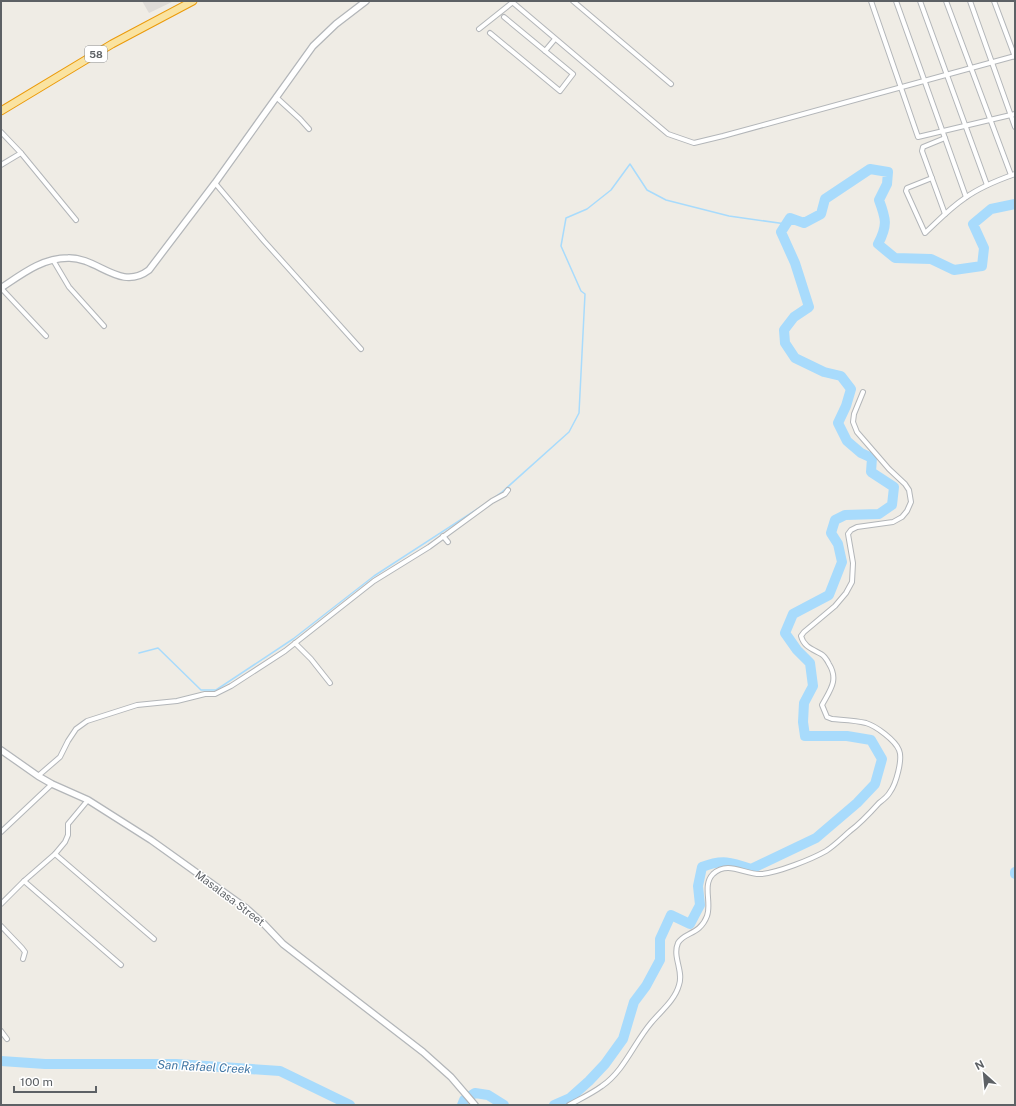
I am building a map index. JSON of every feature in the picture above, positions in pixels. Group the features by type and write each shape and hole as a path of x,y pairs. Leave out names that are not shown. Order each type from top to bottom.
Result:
{"highway":[{"name":"58","path":"1,111 112,44 193,1"}],"street":[{"path":"46,336 1,288 40,264 66,258 81,259 114,275 132,277 142,275 154,265 316,43 336,24 366,1"},
{"path":"573,1 671,84"},
{"path":"871,1 918,137 942,130 1015,114"},
{"path":"896,1 966,197"},
{"path":"920,1 987,185"},
{"path":"932,178 907,188 906,191 925,233 966,197 987,185 1013,175 990,120 946,1"},
{"path":"970,1 1015,127"},
{"path":"479,29 512,2 668,134 694,142 723,136 1015,56 994,1"},
{"path":"490,33 560,91 573,74 504,17"},
{"path":"545,51 555,39"},
{"path":"276,97 300,119 308,129"},
{"path":"1,132 21,153 76,220"},
{"path":"945,138 923,146 922,151 945,214"},
{"path":"1,165 21,153"},
{"path":"215,183 264,241 361,349"},
{"path":"53,260 69,287 104,326"},
{"path":"569,1105 602,1086 619,1069 650,1024 676,994 681,981 676,952 679,942 683,937 697,930 704,923 708,914 708,890 712,875 718,871 731,867 754,874 769,873 781,870 826,851 862,822 890,792 899,768 900,751 888,736 867,724 827,717 822,705 833,684 834,676 824,655 807,647 801,636 835,606 846,593 852,582 853,563 848,534 851,530 856,527 893,522 902,517 907,511 911,502 910,490 889,469 857,432 853,422 854,414 863,392"},
{"path":"38,776 60,757 74,732 84,723 137,705 177,701 218,693 295,643 374,581 443,536 492,501 505,494 508,490"},
{"path":"443,536 448,542"},
{"path":"295,643 311,659 330,683"},
{"name":"Masalasa Street","path":"1,750 38,776 88,800 151,840 246,908 283,944 423,1052 451,1077 474,1104"},
{"path":"1,832 52,784"},
{"path":"1,904 24,881 55,854 67,840 68,824 88,800"},
{"path":"55,854 154,939"},
{"path":"24,881 121,965"},
{"path":"1,926 25,952 23,959"},
{"path":"1,1031 7,1039"}],"shaded area":[{"path":"142,1 174,1 149,13"}],"waterway":[{"path":"495,497 569,432 579,413 585,294 581,291 561,246 566,218 587,209 611,190 630,164 647,190 666,200 729,216 786,224"},
{"name":"San Rafael Creek","path":"554,1105 570,1098 589,1081 605,1064 623,1039 634,1002 646,986 660,960 660,939 671,915 690,924 700,905 698,886 702,867 715,863 726,862 751,869 816,838 857,803 875,784 882,759 871,740 847,736 805,736 803,722 804,703 813,686 810,663 797,650 785,633 793,614 829,595 842,562 838,544 831,533 835,520 845,515 879,514 892,505 894,487 871,472 872,458 861,453 847,441 838,423 846,406 851,389 841,376 824,372 795,358 785,343 784,330 794,317 809,307 795,263 781,232 790,218 804,223 821,214 825,199 870,169 888,172 887,184 879,200 883,212 885,227 878,244 895,258 931,259 954,270 982,266 984,248 973,224 991,209 1015,204"},
{"path":"139,653 158,648 201,690 216,690 293,639 374,576 485,504"},
{"name":"San Rafael Creek","path":"1,1061 45,1064 176,1064 280,1071 350,1105"},
{"name":"San Rafael Creek","path":"462,1105 464,1100 475,1093 488,1095 504,1105"}]}
